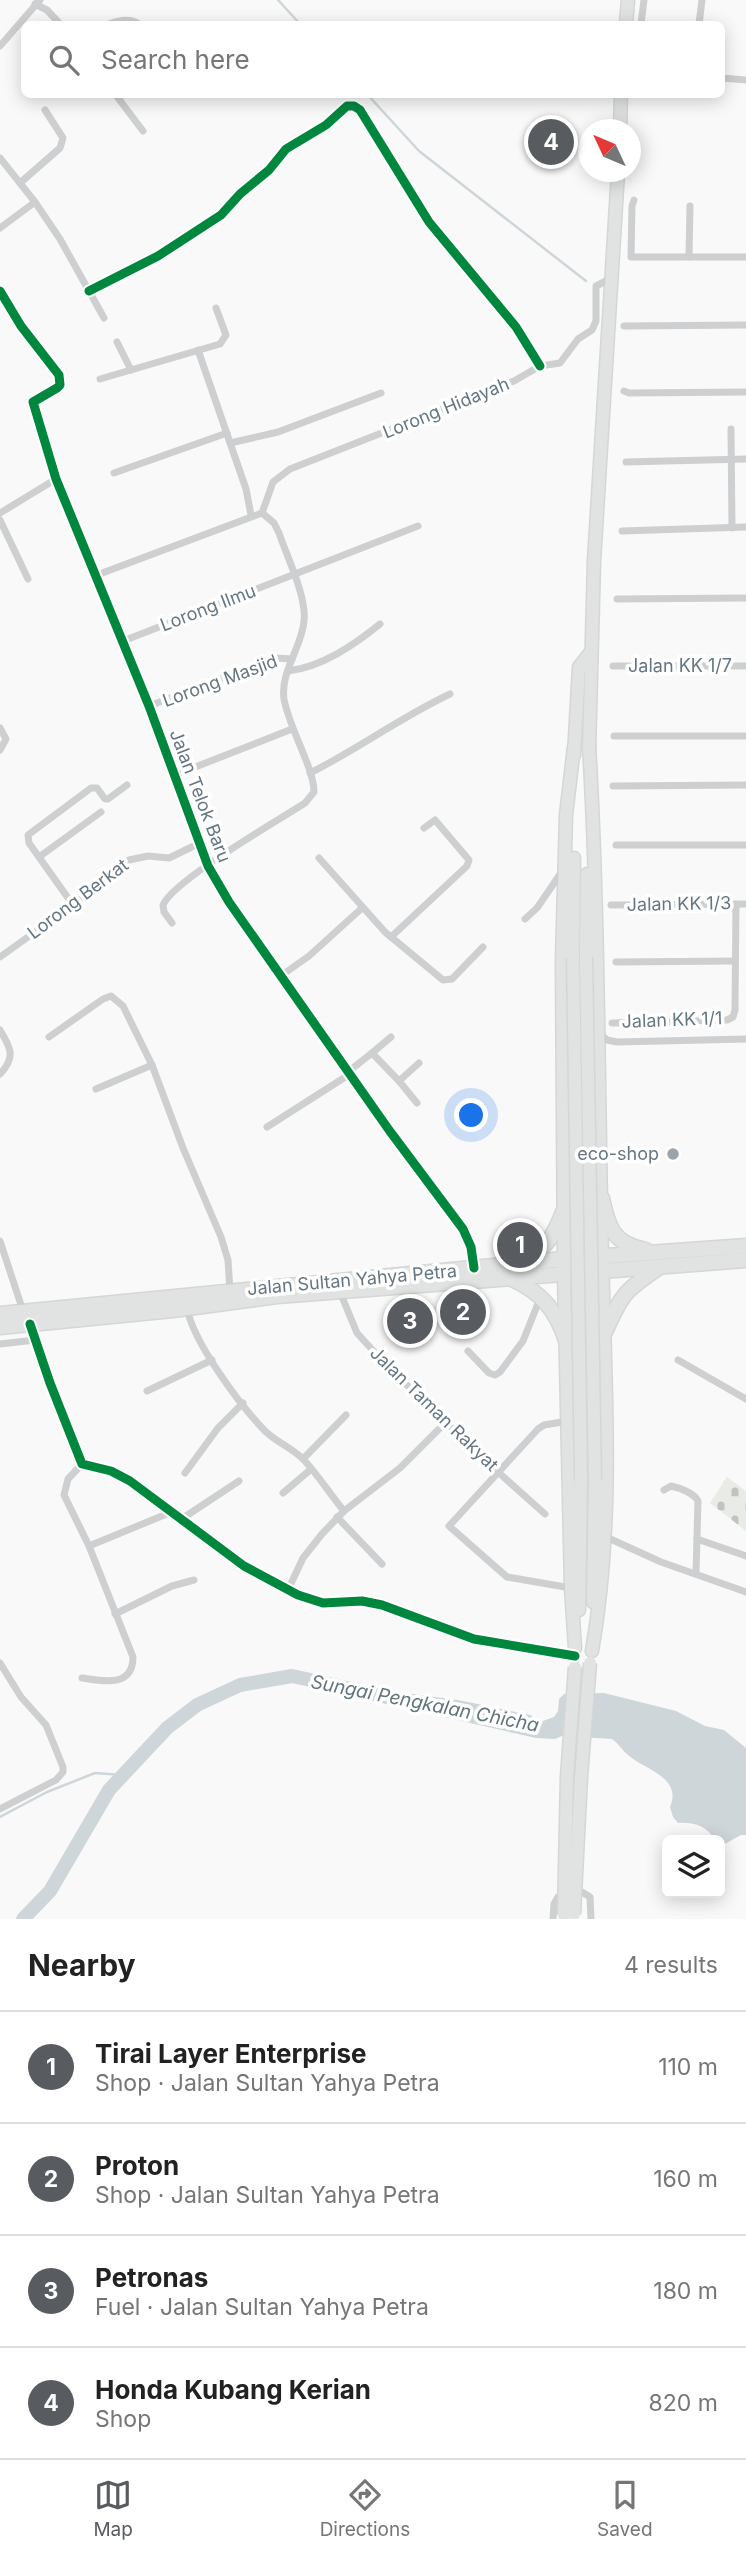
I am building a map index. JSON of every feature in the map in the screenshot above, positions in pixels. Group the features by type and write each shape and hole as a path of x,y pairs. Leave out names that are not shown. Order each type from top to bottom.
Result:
{"highway":[{"path":"601,1198 610,1229 617,1237 659,1259 624,1293 616,1304 605,1332"},
{"path":"563,1212 556,1230 538,1252 510,1271 541,1296 558,1318 566,1341"},
{"name":"Jalan Sultan Yahya Petra","path":"564,1266 603,1271 659,1259 746,1246"},
{"name":"Jalan Sultan Yahya Petra","path":"0,1314 26,1318 180,1310 276,1296 564,1266 602,1256 746,1260"},
{"name":"Jalan Sultan Yahya Petra","path":"0,1327 26,1318 163,1298 474,1268 510,1271"},
{"path":"163,1298 160,1302 162,1306 180,1310"}],"main road":[{"path":"626,21 628,0"},
{"path":"620,119 621,98"},
{"path":"566,1917 567,1776 579,1602 581,1479 579,957 594,561 617,182"},
{"path":"575,1657 570,1588 563,1212 562,960 566,815 579,667 591,652"},
{"path":"589,746 599,1033 607,1442 606,1537 600,1605 591,1657"},
{"path":"566,1917 591,1657 595,1480 574,747"},
{"path":"564,1233 579,1238 587,1235 602,1221"},
{"path":"565,1314 573,1303 579,1302 594,1308 604,1317"}],"street":[{"path":"641,21 644,0"},
{"path":"699,21 702,0"},
{"path":"22,21 38,2 57,21"},
{"path":"0,46 21,22"},
{"path":"725,78 746,80"},
{"path":"118,98 143,131"},
{"path":"89,291 158,256 221,215 240,194 269,170 286,149 326,125 347,106 354,106 360,110 429,222 516,327 540,366"},
{"path":"20,183 60,148 63,138 45,110"},
{"path":"0,158 60,239 104,317"},
{"path":"634,200 631,257 746,257"},
{"path":"0,228 35,202"},
{"path":"689,257 690,206"},
{"name":"Lorong Hidayah","path":"262,513 274,482 290,469 514,382 540,366 560,363 578,339 592,330 596,321 596,286 611,279"},
{"name":"Jalan Telok Baru","path":"0,291 21,326 60,378 57,388 33,402 56,479 149,706 208,866 229,902 389,1130 463,1229 471,1247 474,1268"},
{"path":"100,379 220,344 224,340 225,329 216,308"},
{"path":"624,326 746,325"},
{"path":"117,342 131,370"},
{"path":"198,351 249,499 251,515"},
{"path":"624,391 629,394 746,392"},
{"path":"230,443 278,432 381,393"},
{"path":"731,429 732,528"},
{"path":"114,472 227,433"},
{"path":"626,461 746,459"},
{"path":"0,513 56,479"},
{"path":"97,575 262,513 274,523 279,533 305,613 304,625 283,689 292,729 314,786 311,798 208,866 166,899 164,912 172,923"},
{"path":"0,520 28,579"},
{"name":"Lorong Ilmu","path":"122,641 418,526"},
{"path":"622,530 746,527"},
{"path":"617,599 746,598"},
{"path":"288,671 312,666 362,640 380,624"},
{"name":"Lorong Masjid","path":"149,706 276,658 292,659"},
{"name":"Jalan KK 1/7","path":"613,666 746,666"},
{"path":"310,773 351,752 412,712 450,694"},
{"path":"0,728 6,739 0,750"},
{"path":"175,775 292,729"},
{"path":"614,736 746,736"},
{"path":"73,905 29,843 28,835 91,788 97,788 105,799 108,799 127,785"},
{"path":"613,786 746,785"},
{"path":"39,857 101,812"},
{"path":"391,937 467,866 469,860 435,820 424,828"},
{"name":"Lorong Berkat","path":"0,957 73,905 129,860 148,856 169,858 200,843"},
{"path":"617,845 746,845"},
{"path":"319,858 391,937 447,981 483,947"},
{"path":"525,919 537,908 565,867"},
{"path":"617,962 735,961 736,904"},
{"name":"Jalan KK 1/3","path":"611,905 746,904"},
{"path":"282,975 309,956 362,908"},
{"name":"Jalan KK 1/1","path":"612,1023 727,1020 733,1017 735,961"},
{"path":"49,1037 103,999 111,996 123,1006 152,1065 183,1148 221,1237 228,1260 230,1291"},
{"path":"0,1030 12,1055 0,1074"},
{"path":"599,1033 607,1040 617,1042 746,1039"},
{"path":"267,1127 350,1072 391,1037"},
{"path":"599,1057 617,1042"},
{"path":"372,1053 417,1103"},
{"path":"399,1082 419,1063"},
{"path":"96,1088 152,1065"},
{"path":"0,1241 26,1318 82,1464"},
{"name":"Jalan Taman Rakyat","path":"340,1291 357,1333 389,1368 545,1514"},
{"path":"468,1351 489,1373 495,1375 500,1372 523,1341 541,1296"},
{"path":"180,1310 212,1360 266,1432 303,1459 344,1511"},
{"path":"0,1344 35,1340"},
{"path":"147,1391 212,1360"},
{"path":"678,1360 746,1399"},
{"path":"185,1473 218,1428 243,1403"},
{"path":"303,1459 346,1415"},
{"path":"568,1421 544,1425 538,1429 449,1526 507,1577 570,1588"},
{"path":"288,1590 310,1546 337,1517 386,1481 446,1422"},
{"path":"82,1464 111,1471 130,1480 244,1566 288,1590 323,1603 362,1601 382,1605 474,1640 575,1657"},
{"path":"82,1464 68,1479 64,1495 89,1546 133,1657 133,1666 127,1674 114,1682 82,1678"},
{"path":"283,1493 310,1470"},
{"path":"183,1518 239,1481"},
{"path":"664,1490 675,1487 697,1499 695,1573"},
{"path":"89,1546 174,1511"},
{"path":"337,1517 382,1564"},
{"path":"606,1537 661,1562 746,1592"},
{"path":"697,1539 746,1556"},
{"path":"115,1614 172,1586 194,1580"},
{"path":"0,1663 21,1697 46,1726 62,1772 56,1780 0,1809"},
{"path":"566,1917 554,1904 558,1897 582,1892 590,1897 590,1919"}],"green space":[{"path":"727,1477 746,1491 746,1531 710,1503"}],"water":[{"path":"398,1692 458,1700 530,1715 540,1722 554,1717 558,1711 559,1699 564,1694 604,1693 676,1711 705,1726 724,1730 746,1748 746,1835 725,1844 725,1835 711,1835 700,1826 678,1823 670,1807 673,1797 666,1781 628,1755 612,1739 562,1736 555,1739 536,1738 382,1703 369,1694"}],"waterway":[{"path":"278,0 297,21"},
{"path":"371,98 419,151 586,281"},
{"name":"Sungai Pengkalan Chicha","path":"23,1919 50,1891 109,1790 167,1728 197,1705 240,1685 292,1676 388,1697"},
{"path":"0,1817 47,1792 95,1773 123,1775"}],"cycle path":[{"path":"89,291 158,256 221,215 240,194 269,170 286,149 326,125 347,106 354,106 360,110 429,222 516,327 540,366"},
{"path":"0,291 21,326 59,375 60,385 33,402 56,479 149,706 208,866 229,902 389,1130 463,1229 471,1247 474,1268"},
{"path":"30,1324 82,1464 111,1471 130,1481 244,1566 298,1595 323,1603 362,1601 382,1605 474,1639 575,1656"}],"place":[{"name":"Honda Kubang Kerian","path":"551,142"},
{"name":"eco-shop","path":"673,1154"},
{"name":"Tirai Layer Enterprise","path":"520,1245"},
{"name":"Proton","path":"463,1312"},
{"name":"Petronas","path":"410,1321"}]}
